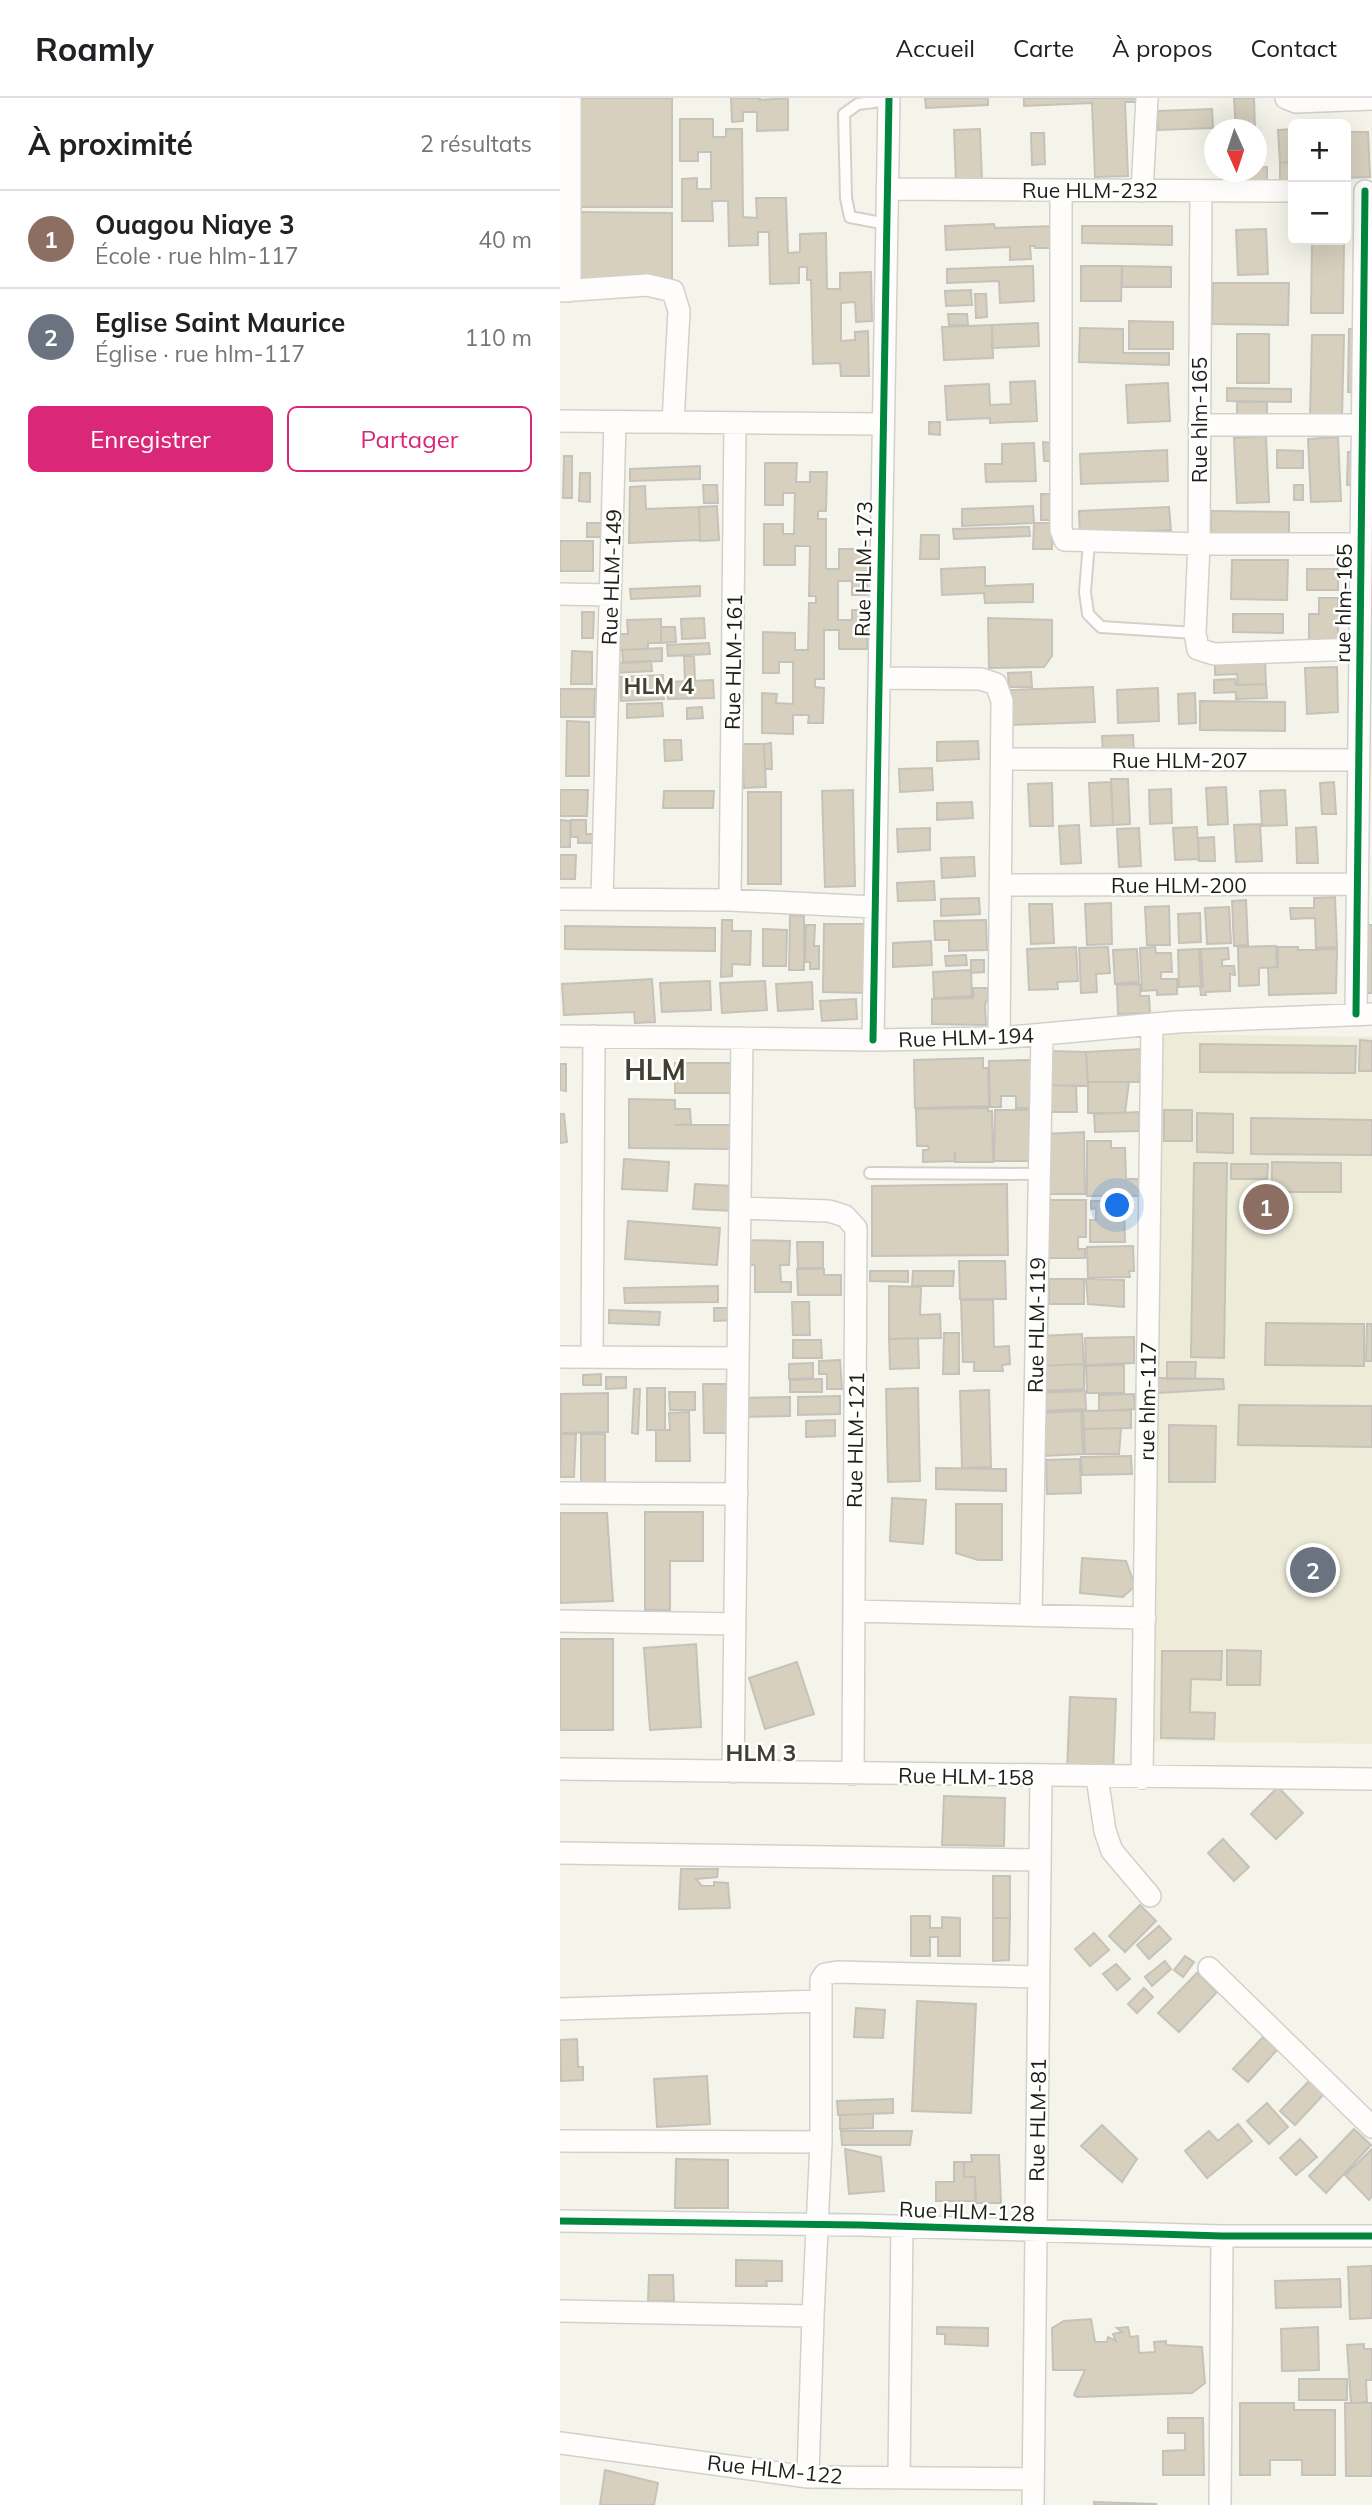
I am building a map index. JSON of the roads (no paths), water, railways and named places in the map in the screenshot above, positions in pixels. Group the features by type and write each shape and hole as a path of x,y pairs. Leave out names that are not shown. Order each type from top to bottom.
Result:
{"street":[{"path":"570,98 565,290 647,285 673,291 678,311 673,422"},
{"path":"1142,191 1147,98"},
{"path":"1286,98 1296,102 1372,99"},
{"name":"Rue HLM-173","path":"873,1040 889,99"},
{"name":"Rue HLM-232","path":"887,189 1288,191"},
{"path":"1061,190 1061,530 1068,541 1361,544"},
{"name":"Rue hlm-165","path":"1197,641 1201,191"},
{"name":"rue hlm-165","path":"1361,191 1367,494 1361,544 1360,649 1365,721 1359,760 1357,884 1364,1014"},
{"path":"560,421 883,424"},
{"name":"Rue HLM-149","path":"602,900 615,422"},
{"name":"Rue HLM-161","path":"730,900 735,423"},
{"path":"1199,425 1367,425"},
{"path":"560,594 610,595"},
{"path":"1197,641 1214,654 1360,649"},
{"path":"879,678 981,679 996,684 1002,701 999,1038"},
{"name":"Rue HLM-207","path":"1002,759 1359,760"},
{"name":"Rue HLM-200","path":"1000,886 1357,884"},
{"path":"560,899 730,900 875,907"},
{"name":"Rue HLM-194","path":"560,1036 873,1040 999,1038 1152,1024 1364,1014"},
{"name":"rue hlm-117","path":"1142,1778 1152,1024"},
{"name":"Rue HLM-119","path":"1031,1615 1042,1035"},
{"path":"592,1357 594,1036"},
{"path":"733,1772 742,1038"},
{"name":"Rue HLM-121","path":"740,1208 829,1211 845,1216 856,1228 853,1774"},
{"path":"560,1357 738,1358"},
{"path":"560,1493 737,1494"},
{"path":"854,1611 1145,1618"},
{"path":"560,1621 735,1624"},
{"name":"Rue HLM-158","path":"560,1769 1372,1779"},
{"name":"Rue HLM-81","path":"1033,2505 1041,1777"},
{"path":"1097,1777 1105,1831 1112,1851 1150,1896"},
{"path":"560,1853 1040,1860"},
{"path":"1209,1968 1372,2127"},
{"path":"808,2477 821,2142 821,1980 825,1974 837,1972 1039,1977"},
{"path":"560,2010 820,2001"},
{"path":"560,2141 821,2142"},
{"name":"Rue HLM-128","path":"560,2221 902,2226 1222,2236 1372,2236"},
{"path":"899,2477 902,2226"},
{"path":"1220,2505 1222,2236"},
{"path":"560,2311 813,2316"},
{"name":"Rue HLM-122","path":"560,2443 808,2477 1033,2479"}],"lane":[{"path":"887,225 850,217 846,198 845,114 858,104 889,99"},
{"path":"1089,542 1085,592 1088,614 1101,627 1197,641"},
{"path":"870,1173 1039,1174"}],"place":[{"name":"Ouagou Niaye 3","path":"1266,1207"},
{"name":"Eglise Saint Maurice","path":"1313,1570"}],"district":[{"name":"HLM 4","path":"659,685"},
{"name":"HLM","path":"655,1069"},
{"name":"HLM 3","path":"761,1752"}]}
